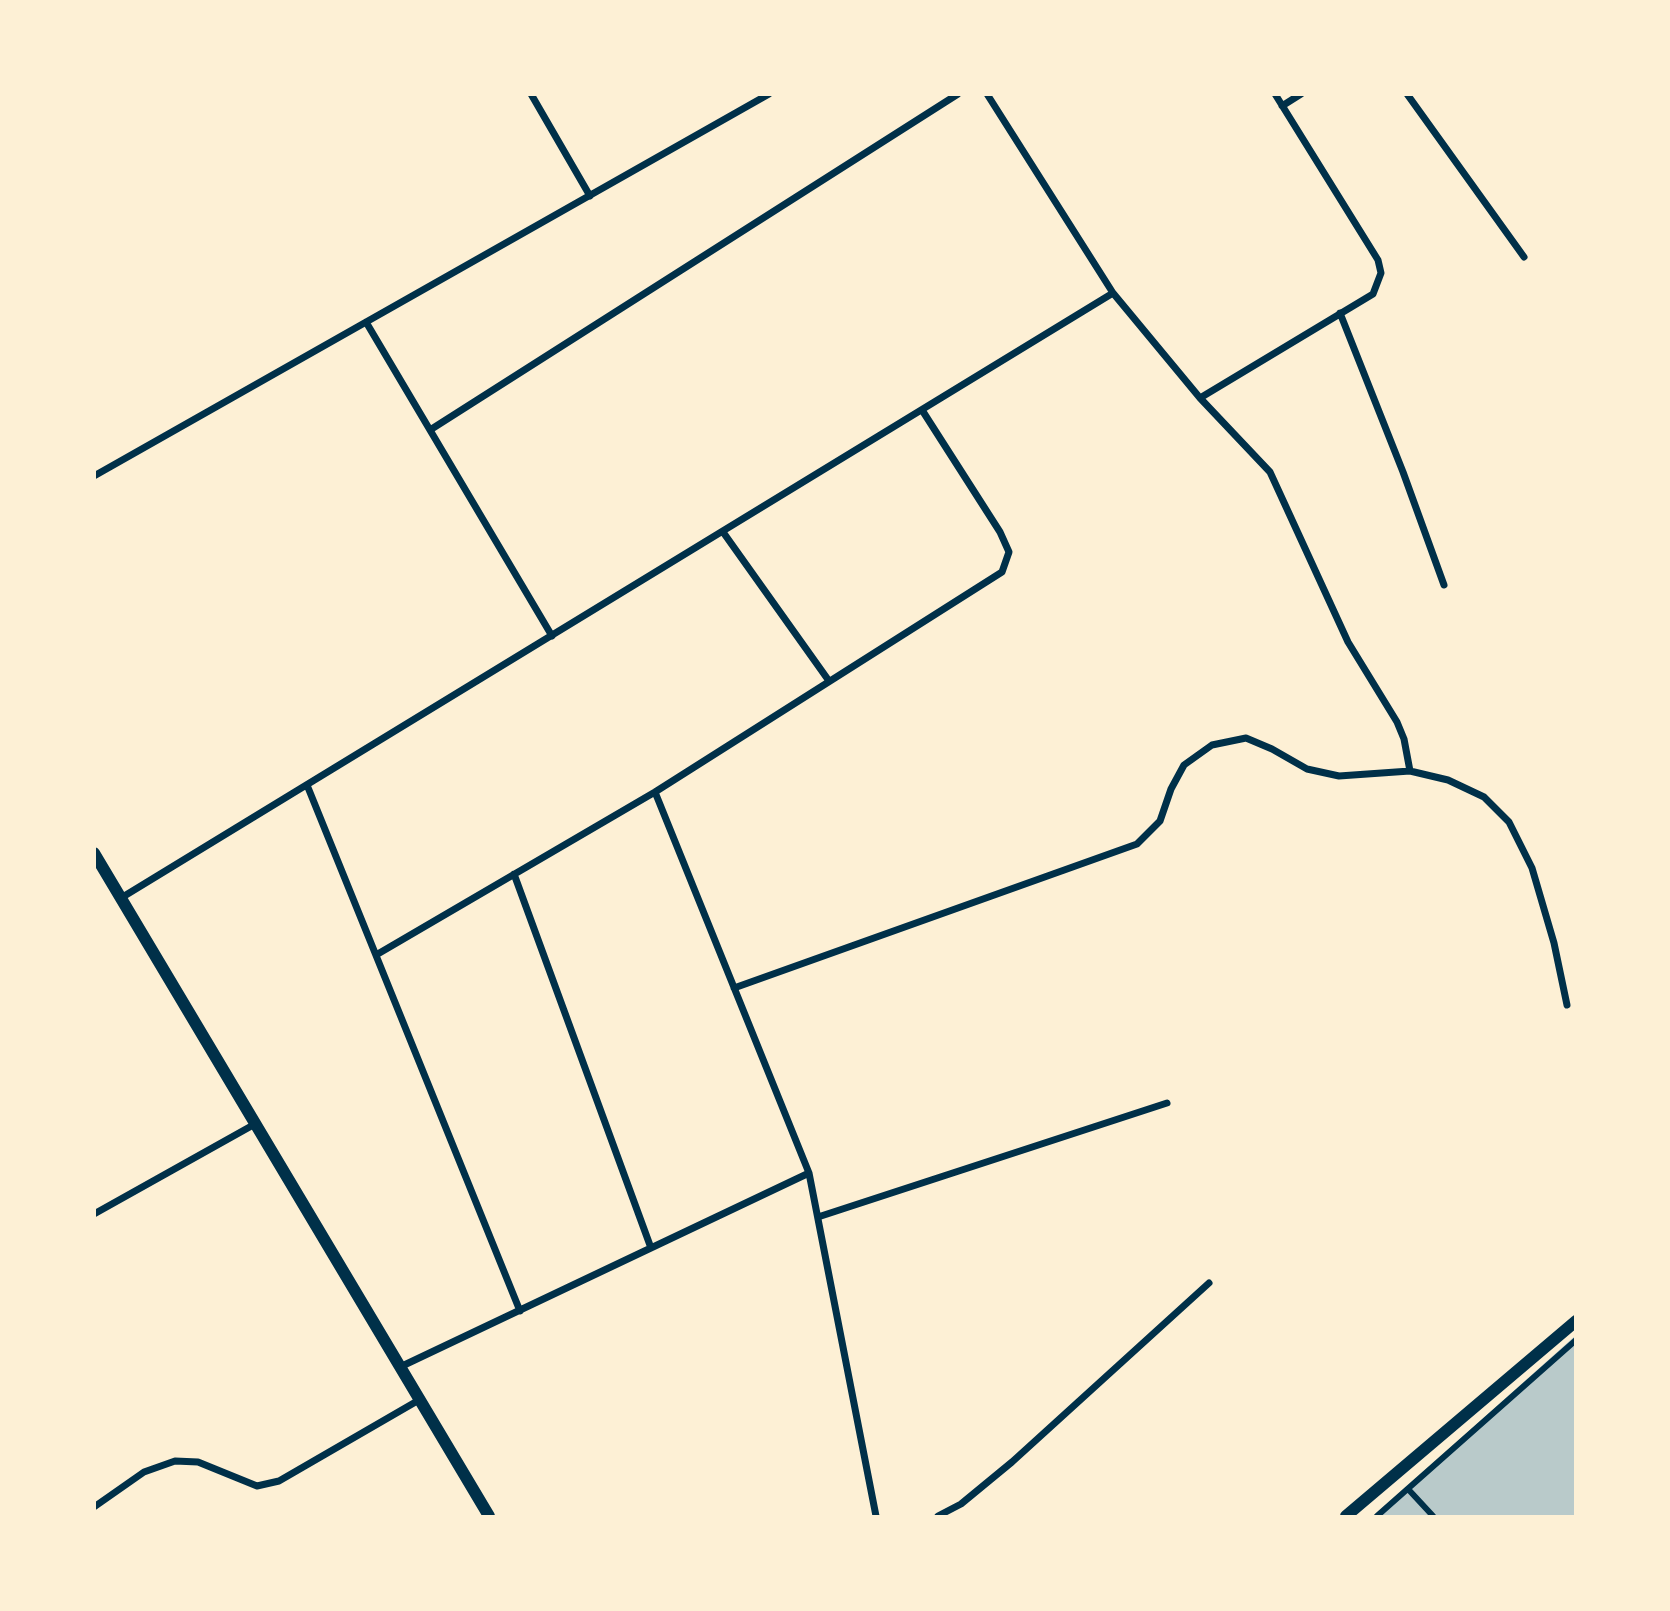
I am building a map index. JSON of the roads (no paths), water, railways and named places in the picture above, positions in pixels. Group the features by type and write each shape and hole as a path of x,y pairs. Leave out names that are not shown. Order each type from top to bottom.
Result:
{"street":[{"path":"531,94 590,196"},
{"path":"94,476 769,94"},
{"path":"430,430 958,94"},
{"path":"987,94 1113,293 1200,398 1270,472 1348,642 1397,722 1404,739 1410,771"},
{"path":"1200,398 1373,293 1381,273 1378,260 1275,94"},
{"path":"1282,106 1301,94"},
{"path":"1407,94 1524,257"},
{"path":"121,898 1113,293"},
{"path":"1340,313 1403,472 1444,586"},
{"path":"366,322 552,636"},
{"path":"376,955 655,792 1002,572 1009,552 1000,532 922,410"},
{"path":"723,531 829,681"},
{"path":"734,988 1138,844 1160,821 1171,789 1184,765 1213,745 1246,738 1307,769 1339,776 1410,771 1448,780 1484,797 1509,821 1532,868 1554,943 1567,1005"},
{"path":"307,785 520,1311"},
{"path":"655,792 809,1173 876,1517"},
{"path":"94,853 489,1517"},
{"path":"514,874 651,1248"},
{"path":"818,1217 1167,1103"},
{"path":"94,1214 255,1124"},
{"path":"400,1367 809,1173"},
{"path":"938,1517 961,1504 1012,1462 1209,1283"},
{"path":"1346,1517 1576,1321"},
{"path":"1377,1517 1576,1340"},
{"path":"94,1507 144,1472 175,1461 198,1462 257,1486 279,1481 419,1400"},
{"path":"1408,1489 1433,1517"}]}
